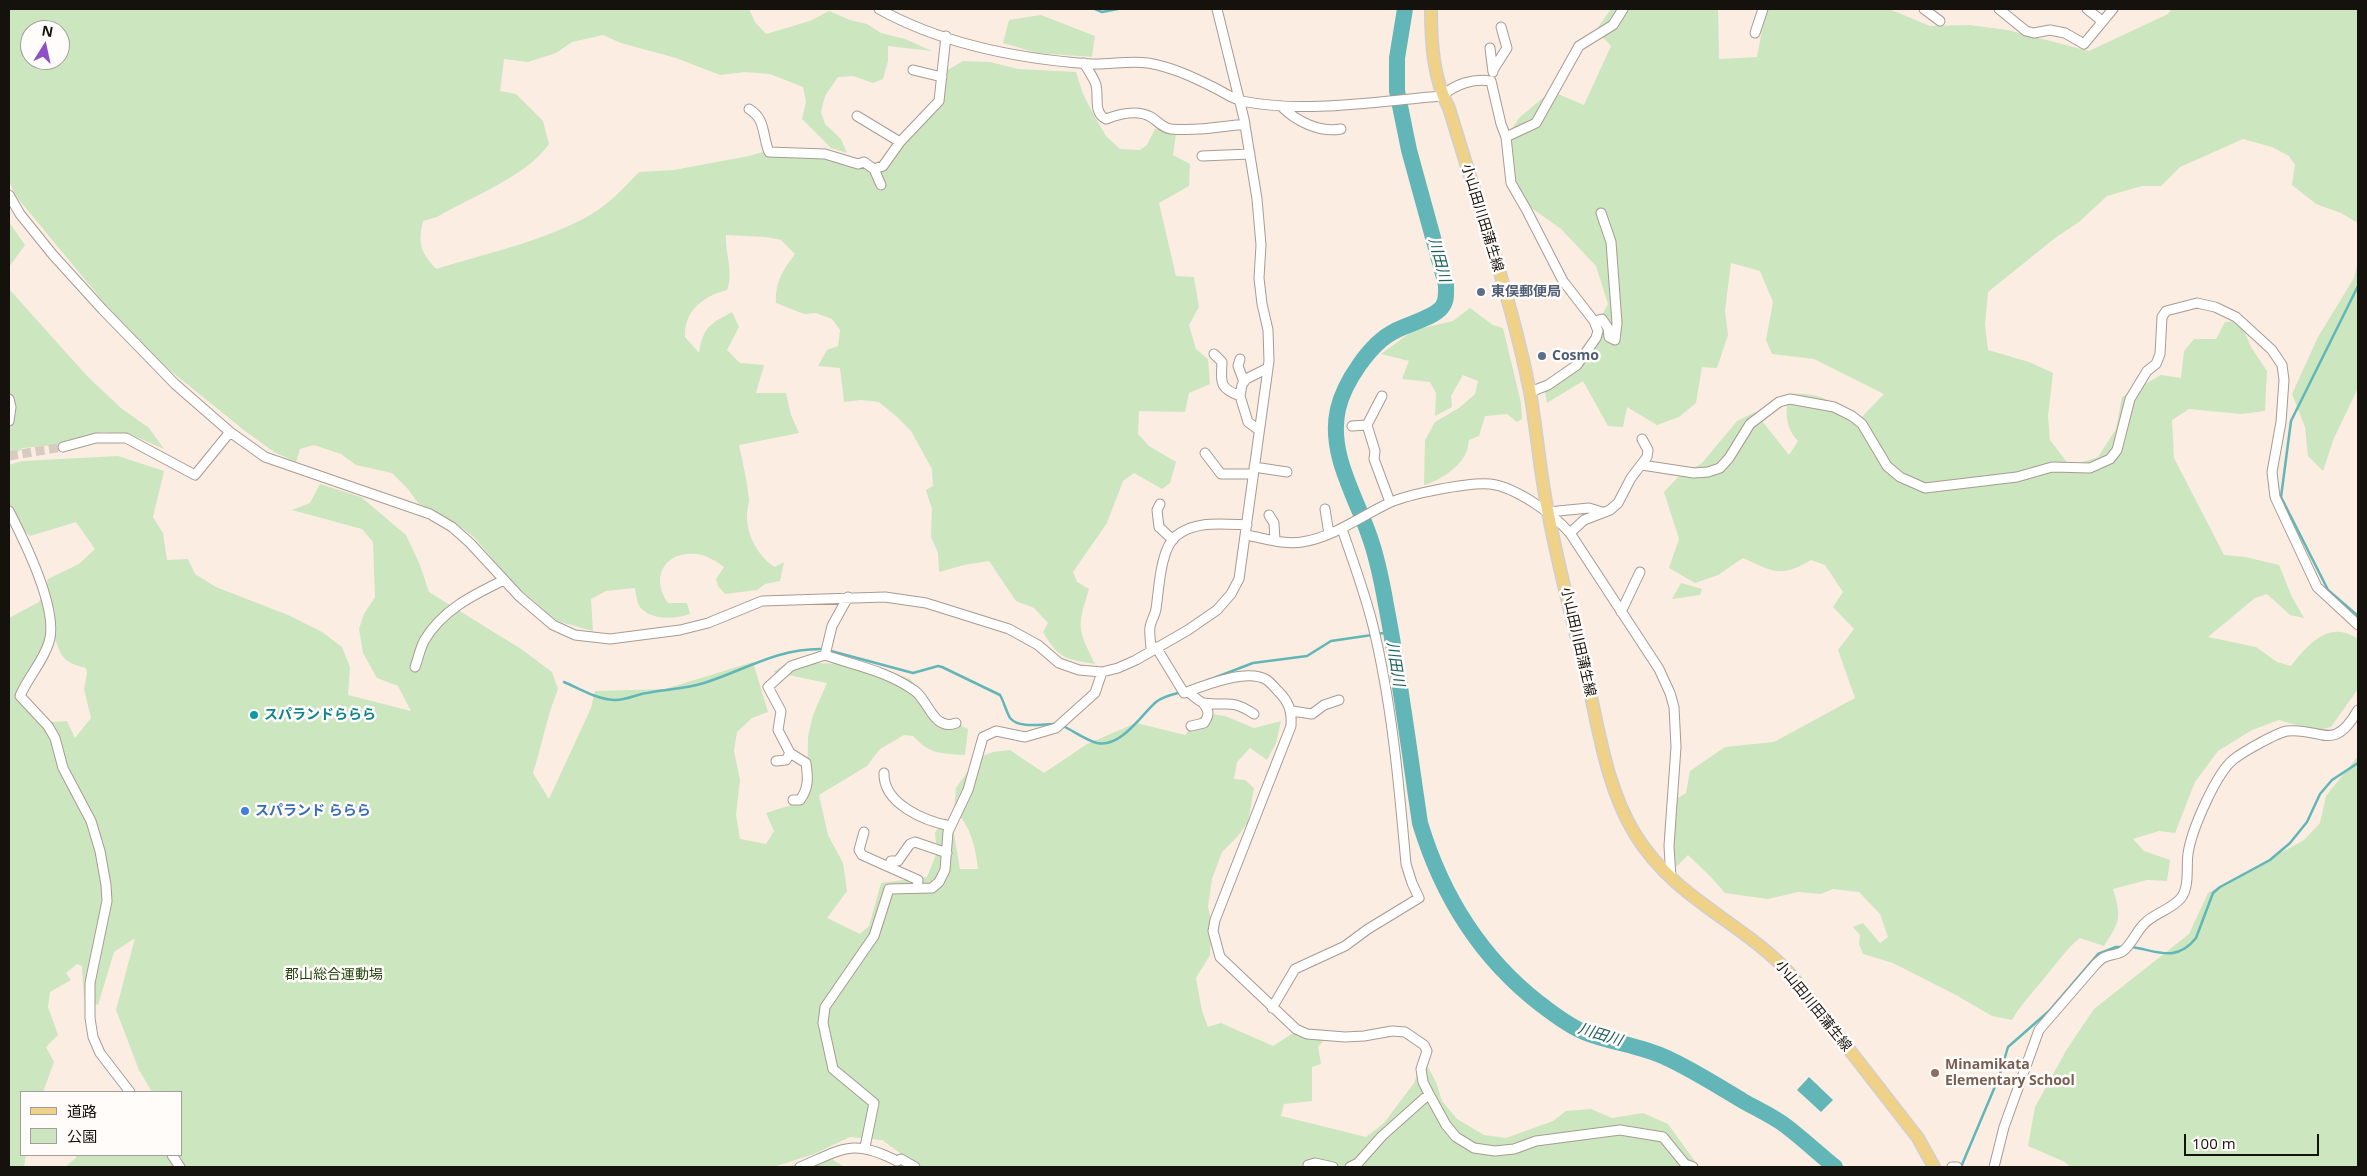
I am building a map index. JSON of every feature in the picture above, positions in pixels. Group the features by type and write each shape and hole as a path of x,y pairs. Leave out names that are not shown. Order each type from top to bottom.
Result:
{"main road":[{"name":"小山田川田蒲生線","path":"1431,9 1433,51 1442,96 1449,108 1508,303 1530,392 1548,512 1611,780 1636,836 1649,855 1696,900 1780,963 1918,1138 1934,1167"}],"street":[{"path":"879,9 946,36 988,50 1026,57 1084,63 1124,62 1163,66 1188,75 1240,101 1289,108 1442,96 1449,89 1479,78 1491,80 1506,137 1511,183 1563,280 1594,321 1598,330 1596,338 1578,365 1548,386 1530,392"},
{"path":"9,195 20,214 53,255 103,310 175,384 230,432 265,457 430,514 452,527 464,537 519,596 553,626 575,634 610,639 680,630 708,623 762,601 848,597 885,598 926,603 1009,629 1038,646 1059,663 1079,670 1102,672 1118,668 1188,630 1217,610 1231,594 1239,579 1268,368 1268,330 1259,278 1261,245 1250,154 1240,101 1218,9"},
{"path":"1506,137 1536,123 1579,46 1613,25 1623,9"},
{"path":"1755,33 1763,9"},
{"path":"1924,9 1940,21"},
{"path":"1999,9 2026,31 2034,33 2050,30 2065,33 2084,44 2113,9"},
{"path":"2087,9 2102,21"},
{"path":"1486,80 1507,48 1501,27"},
{"path":"874,169 883,166 900,142 939,101 946,36"},
{"path":"1490,48 1494,70"},
{"path":"1084,63 1096,85 1098,112 1100,116 1106,119 1121,113 1134,113 1150,116 1168,129 1212,128 1245,124"},
{"path":"913,70 942,77"},
{"path":"1280,106 1290,116 1321,130 1341,129"},
{"path":"749,109 759,114 769,152 825,154 858,164 864,162 874,169 880,185"},
{"path":"857,116 900,142"},
{"path":"1202,156 1250,154"},
{"path":"1594,321 1602,320 1608,328 1609,337 1615,340 1618,323 1611,242 1601,214"},
{"path":"1642,465 1694,473 1708,472 1720,468 1729,458 1750,424 1779,402 1790,399 1834,407 1852,416 1862,424 1887,466 1912,484 1926,488 2016,477 2052,467 2090,468 2110,459 2117,450 2130,399 2147,371 2156,364 2160,354 2162,317 2166,312 2197,303 2214,307 2236,317 2272,350 2282,365 2284,380 2281,422 2272,472 2272,485 2275,497 2317,587 2358,625"},
{"path":"1214,354 1222,362 1221,382 1228,391 1240,396"},
{"path":"1240,359 1238,366 1244,382 1240,396 1248,422 1259,430"},
{"path":"1244,382 1268,368"},
{"path":"1382,396 1368,425 1374,459 1390,502"},
{"path":"9,399 11,407 9,421"},
{"path":"1352,426 1368,425"},
{"path":"63,447 96,438 126,438 195,475 230,432"},
{"path":"1570,533 1584,520 1618,503 1631,478 1647,457 1648,450 1642,439"},
{"path":"1205,453 1221,474 1254,470 1287,472"},
{"path":"1246,535 1294,543 1313,540 1330,534 1390,502 1424,492 1489,484 1504,488 1548,512 1570,533 1659,669 1674,707 1676,747 1669,846 1671,878"},
{"path":"1160,504 1156,510 1159,527 1172,540"},
{"path":"1548,512 1590,508 1602,512"},
{"path":"1325,509 1330,534"},
{"path":"9,510 37,575 49,611 51,624 50,640 45,654 25,684 20,696 48,726 55,738 63,768 91,820 100,851 107,901 90,983 90,1018 93,1037 100,1053 129,1091"},
{"path":"1269,514 1274,523 1275,540"},
{"path":"1247,524 1196,526 1172,540 1158,588 1156,610 1150,626 1154,649 1184,693 1237,677 1253,676 1267,680 1280,693 1292,711 1292,726 1214,920 1213,931 1220,957 1272,1008 1296,1029 1307,1034 1364,1036 1392,1031 1405,1032 1424,1045 1427,1051 1422,1068 1423,1082 1446,1125 1456,1137 1474,1148 1495,1151 1514,1149 1536,1141 1620,1130 1663,1137 1685,1164 1693,1167"},
{"path":"1272,1008 1296,969 1345,946 1368,929 1420,898 1412,883 1406,864 1392,726 1374,628 1344,527"},
{"path":"1620,612 1640,572"},
{"path":"414,667 424,641 450,612 465,599 504,580"},
{"path":"825,655 832,626 848,597"},
{"path":"793,800 800,800 805,793 806,763 790,754 778,730 781,711 768,687 791,666 825,655 880,670 915,691 926,701 934,718 941,723 952,725 956,723"},
{"path":"865,1147 874,1103 833,1069 823,1023 825,1007 874,936 889,889 932,888 939,882 945,870 948,832 968,790 983,737 996,731 1025,737 1056,728 1095,693 1102,672"},
{"path":"1188,692 1203,703 1208,711 1208,717 1204,723 1191,726"},
{"path":"1292,711 1312,714 1324,705 1339,700"},
{"path":"1203,703 1230,703 1242,706 1254,714"},
{"path":"1994,1167 2004,1127 2039,1030 2096,964 2106,956 2122,952 2144,924 2181,897 2187,878 2188,852 2198,819 2220,778 2234,759 2279,733 2290,731 2330,736 2339,733 2354,718 2358,710"},
{"path":"776,761 786,760 790,754"},
{"path":"884,773 889,792 899,804 939,824 950,826"},
{"path":"864,832 859,850 862,855 918,880 918,888"},
{"path":"891,861 898,861 910,844 915,842 947,853"},
{"path":"1350,1167 1358,1163 1382,1136 1429,1094"},
{"path":"800,1167 847,1148 865,1147 897,1161 901,1159 915,1167"},
{"path":"173,1156 180,1167"},
{"path":"1308,1165 1315,1163 1332,1167"}],"green space":[{"path":"9,9 749,9 755,22 766,34 810,21 829,11 850,20 867,24 881,33 905,39 932,51 888,46 888,61 883,79 873,83 853,76 838,77 825,96 821,112 825,124 841,139 847,153 831,148 802,119 806,102 803,87 770,74 745,72 720,75 676,58 621,43 603,35 572,42 556,53 528,62 504,59 500,91 516,94 543,121 549,144 539,156 513,176 437,217 423,221 421,242 427,257 436,269 510,248 564,228 589,216 605,205 639,172 674,170 749,156 773,149 868,165 888,158 933,113 939,75 963,61 990,62 1018,69 1076,72 1083,94 1095,117 1106,136 1120,149 1140,150 1147,145 1155,129 1177,127 1173,155 1190,164 1189,186 1159,203 1176,276 1194,277 1199,307 1189,325 1196,349 1208,359 1210,384 1189,393 1185,412 1139,411 1138,434 1149,446 1176,462 1170,483 1162,489 1134,473 1123,481 1107,523 1073,572 1077,582 1089,589 1082,612 1081,627 1085,642 1095,664 1076,661 1064,656 1054,648 1043,632 1048,623 1034,608 1016,601 989,561 939,572 938,553 931,537 932,509 926,490 933,486 932,469 911,431 879,402 861,400 844,402 840,368 818,366 827,350 838,346 840,330 832,319 816,313 804,314 776,303 778,282 795,254 781,240 766,237 726,235 730,277 727,290 710,296 697,306 688,320 685,337 699,353 703,337 709,327 732,312 739,327 727,350 740,363 764,365 756,393 786,393 791,415 799,433 739,445 749,499 747,522 751,537 758,551 769,563 775,567 784,562 780,581 765,584 757,590 725,594 718,586 716,579 724,567 703,556 685,554 668,562 663,568 660,584 668,603 687,603 690,614 671,618 657,617 645,612 640,607 635,588 606,591 591,599 593,631 557,621 513,583 474,537 452,521 419,504 392,473 356,465 341,454 314,445 300,449 296,462 274,452 245,431 151,355 111,311 15,195 9,180"},
{"path":"1611,9 1718,9 1719,59 1757,57 1766,9 1889,9 1930,26 1969,25 2008,30 2089,51 2168,14 2172,9 2358,9 2358,223 2341,213 2316,204 2292,185 2295,165 2289,156 2272,147 2243,139 2180,167 2161,186 2142,186 2107,196 2079,222 2055,238 1988,292 1985,325 1988,350 2029,362 2053,373 2048,416 2050,440 2070,466 2098,457 2116,429 2122,397 2161,375 2181,378 2184,351 2194,339 2216,339 2225,322 2240,321 2251,347 2267,371 2265,411 2241,414 2189,409 2172,420 2174,458 2224,555 2245,557 2279,565 2292,597 2304,618 2290,615 2267,594 2255,598 2208,637 2256,647 2277,662 2291,666 2312,643 2329,633 2348,634 2358,639 2358,689 2331,727 2316,731 2279,720 2252,730 2218,751 2195,782 2175,833 2159,831 2133,839 2144,851 2170,860 2167,881 2147,880 2113,889 2118,907 2118,919 2104,946 2080,938 2062,956 2012,1020 1992,1016 1956,995 1893,963 1863,954 1859,944 1860,935 1853,927 1863,923 1880,943 1888,937 1880,914 1859,892 1833,889 1821,894 1798,892 1768,899 1725,893 1688,855 1674,869 1670,860 1665,837 1668,804 1686,793 1690,771 1725,747 1774,742 1855,698 1838,650 1854,629 1833,607 1843,592 1825,565 1811,560 1792,569 1777,571 1762,567 1743,558 1718,575 1695,583 1669,568 1679,539 1664,492 1678,477 1702,463 1737,421 1755,412 1789,455 1798,441 1788,425 1787,407 1789,394 1810,395 1827,400 1842,408 1858,421 1884,394 1814,359 1772,354 1766,340 1773,302 1760,271 1731,263 1725,310 1728,335 1717,368 1702,367 1696,403 1679,417 1657,425 1627,407 1623,427 1608,426 1583,381 1547,403 1545,392 1585,346 1608,304 1596,266 1561,229 1526,204 1504,157 1508,135 1519,118 1551,91 1584,105 1611,46 1596,30"},
{"path":"1041,15 1095,36 1092,57 1037,53 1003,43 1009,20"},
{"path":"9,222 25,245 9,267"},
{"path":"2358,262 2358,388 2334,438 2323,471 2308,456 2305,427 2292,394 2318,337 2354,278"},
{"path":"9,289 88,377 121,408 149,428 164,449 130,434 103,432 63,444 23,448 9,458"},
{"path":"1470,308 1493,325 1503,328 1521,403 1522,419 1517,422 1507,414 1485,416 1479,436 1469,440 1466,453 1459,464 1442,477 1424,485 1425,440 1435,422 1459,408 1475,394 1478,381 1463,375 1451,396 1452,407 1435,416 1436,393 1430,382 1402,379 1409,361 1381,354 1414,330 1453,321"},
{"name":"郡山総合運動場","path":"118,456 164,471 153,517 163,533 167,560 188,559 195,574 216,587 288,615 322,632 342,647 350,667 348,695 411,711 398,686 377,678 363,653 359,629 364,614 375,597 373,542 362,529 292,510 310,503 320,484 361,497 406,535 420,565 429,592 521,649 552,672 558,689 533,773 549,799 591,708 595,691 665,689 753,662 768,712 752,718 737,732 734,751 740,780 736,815 740,839 766,844 774,831 766,813 807,800 808,737 813,715 827,683 773,672 789,662 844,664 884,669 910,679 937,714 968,729 965,755 936,752 925,747 913,736 904,735 880,749 867,766 819,795 828,835 843,863 847,891 827,918 860,934 869,926 881,883 927,877 937,852 935,833 945,818 953,827 960,869 978,869 974,845 968,829 960,816 954,811 956,788 977,758 993,752 1010,750 1044,773 1087,744 1136,723 1185,735 1197,720 1206,713 1225,716 1254,728 1281,721 1276,743 1267,760 1250,748 1237,762 1234,779 1245,780 1254,788 1248,822 1238,836 1222,852 1212,879 1208,906 1212,925 1210,955 1196,978 1202,1011 1208,1027 1221,1023 1273,1046 1301,1028 1323,1030 1338,1039 1324,1040 1318,1047 1321,1064 1312,1067 1312,1101 1284,1104 1281,1116 1366,1137 1384,1123 1414,1083 1423,1058 1436,1082 1442,1101 1457,1119 1484,1135 1506,1138 1553,1121 1566,1111 1591,1109 1612,1118 1643,1113 1668,1124 1699,1167 913,1167 900,1153 882,1140 850,1137 814,1154 773,1167 59,1167 66,1166 76,1156 182,1156 182,1091 151,1091 139,1070 116,1010 135,938 114,952 98,1005 84,999 82,966 77,964 66,973 71,980 50,992 48,1007 58,1035 46,1047 54,1062 43,1091 20,1091 20,1156 26,1156 24,1167 9,1167 9,618 39,602 48,579 79,564 95,549 76,522 30,536 9,515 9,465 22,461","holes":["46,639 56,641 60,652 69,662 86,668 87,673 84,689 91,718 75,738 67,721 39,723 24,707 16,693"]},
{"path":"1681,583 1702,589 1700,595 1672,599"},
{"path":"2358,756 2358,1167 2070,1167 2065,1162 2028,1146 2035,1107 2067,1049 2094,1009 2189,934 2208,893 2304,840 2320,823 2326,796"},
{"path":"830,1151 833,1160 845,1167 788,1167"}],"water":[{"path":"1809,1077 1833,1100 1821,1112 1797,1090"}],"waterway":[{"path":"1095,9 1102,12 1118,9"},
{"name":"川田川","path":"1405,9 1397,58 1397,91 1409,150 1446,285 1446,294 1444,305 1438,311 1427,318 1400,328 1376,345 1368,354 1352,376 1341,399 1336,425 1340,458 1350,489 1372,543 1381,579 1396,659 1420,823 1429,850 1439,875 1465,923 1498,965 1539,1003 1566,1023 1584,1032 1657,1054 1696,1073 1781,1122 1835,1167"},
{"path":"2358,286 2291,421 2281,497 2328,590 2358,616"},
{"path":"1377,634 1390,632"},
{"path":"1206,681 1253,663 1307,656 1331,641 1372,635"},
{"path":"564,682 594,696 618,700 697,685 775,656 789,652 820,649"},
{"path":"831,651 913,673 938,666 942,667 1000,695 1010,718 1019,724 1054,724"},
{"path":"1065,727 1093,742 1106,743 1114,741 1130,729 1158,700 1178,693"},
{"path":"2132,947 2158,953 2174,953 2189,946 2196,938 2213,893 2220,887 2270,860 2290,843 2307,822 2320,794 2332,780 2358,763"},
{"path":"1961,1167 1999,1077 2008,1047 2049,1011 2098,954 2116,947 2124,947"}],"tunnel":[{"path":"9,456 63,447"}],"place":[{"name":"東俣郵便局","path":"1481,292"},
{"name":"Cosmo","path":"1542,356"},
{"name":"スパランドららら","path":"254,715"},
{"name":"スパランド ららら","path":"245,811"},
{"name":"Minamikata Elementary School","path":"1935,1073"}]}
